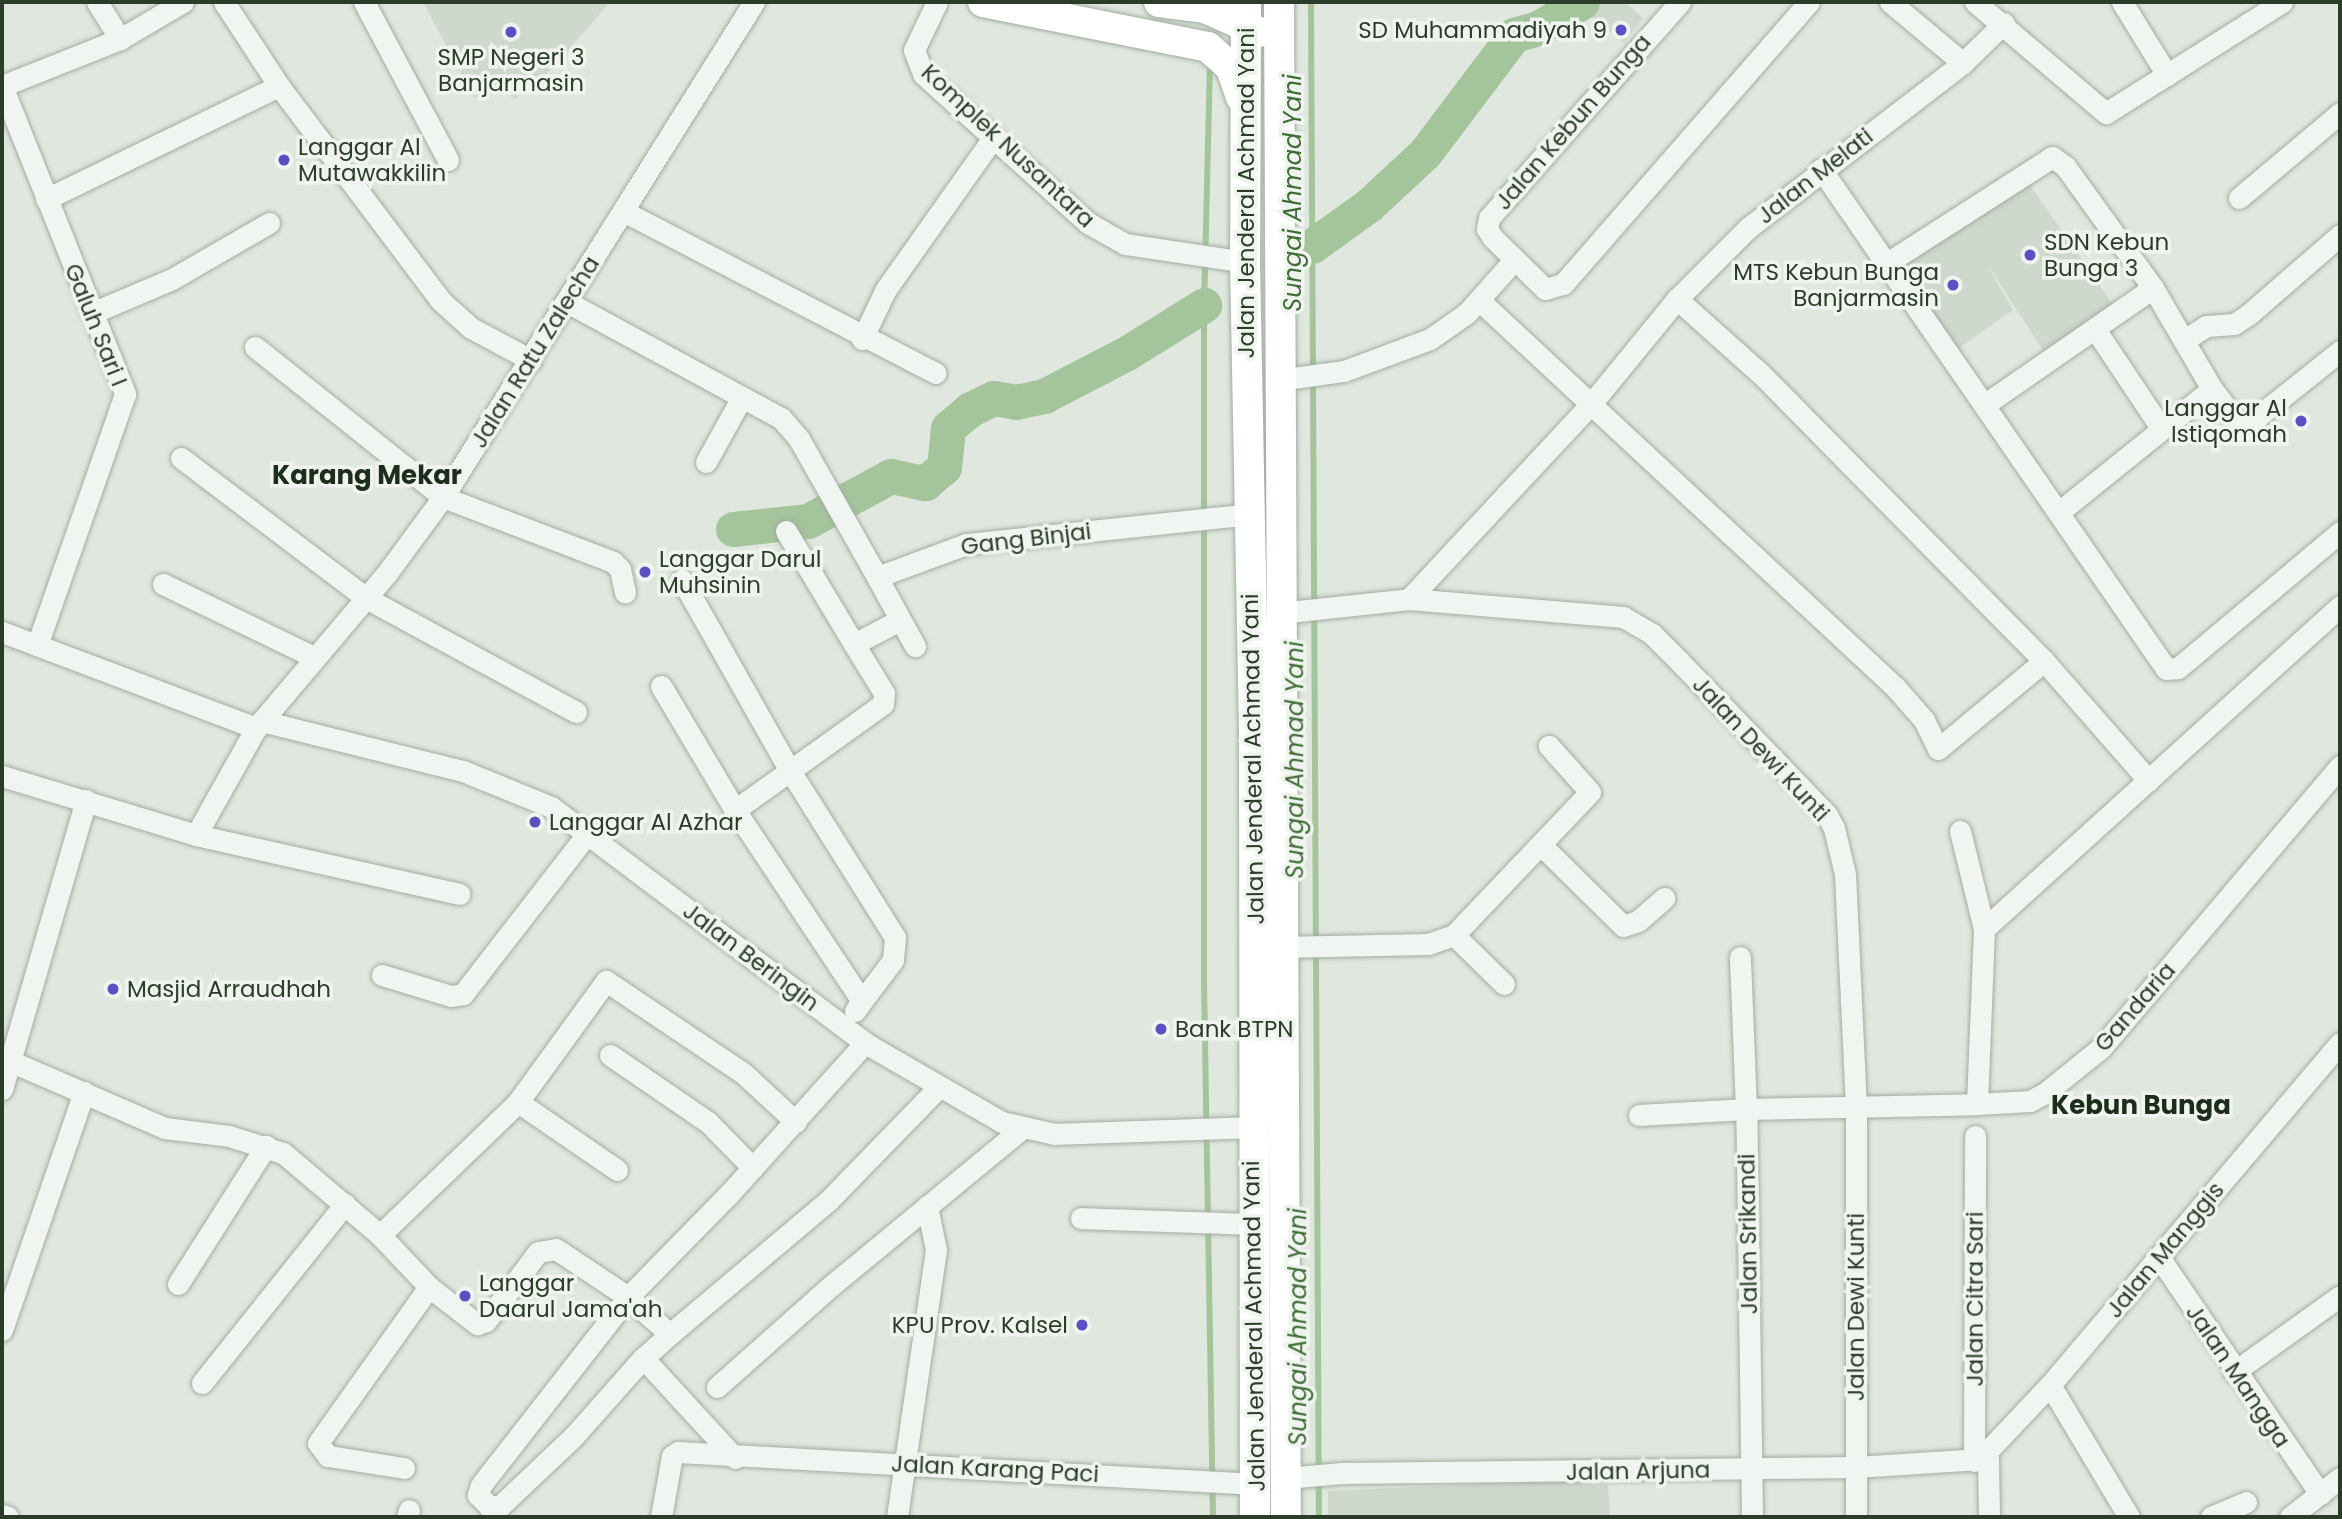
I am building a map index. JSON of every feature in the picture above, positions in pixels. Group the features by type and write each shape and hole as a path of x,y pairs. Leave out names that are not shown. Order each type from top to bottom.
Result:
{"highway":[{"path":"983,2 1208,47 1231,68 1244,111"},
{"path":"1159,2 1246,12 1264,37 1279,69"},
{"name":"Jalan Jenderal Achmad Yani","path":"1279,2 1279,69 1300,378 1302,610 1289,951 1297,1478 1286,1517"},
{"name":"Jalan Jenderal Achmad Yani","path":"1246,12 1245,262 1250,514 1289,951 1252,1127 1242,1223 1244,1483 1255,1517"}],"street":[{"path":"97,2 120,39"},
{"path":"2,86 120,39 183,2"},
{"path":"224,2 279,86 441,301 471,328 531,360"},
{"path":"364,2 448,160"},
{"name":"Jalan Ratu Zalecha","path":"196,835 237,760 263,724 314,657 366,598 443,497 754,2"},
{"name":"Komplek Nusantara","path":"937,2 917,41 914,58 923,74 1088,223 1117,240 1245,262"},
{"name":"Jalan Kebun Bunga","path":"1680,2 1489,218 1489,233 1545,289 1563,284 1809,2"},
{"path":"1890,2 1963,63"},
{"path":"1975,2 2003,14 2106,113 2168,75 2248,10 2282,2"},
{"path":"2122,2 2168,75"},
{"name":"Jalan Melati","path":"1409,599 1591,404 1677,299 1748,229 1821,169 1963,63 2003,14"},
{"name":"Galuh Sari I","path":"2,86 125,394 37,645"},
{"path":"46,199 279,86"},
{"path":"2239,198 2340,113"},
{"path":"862,339 886,289 993,138"},
{"path":"1884,265 2052,157 2065,166 2152,288 2212,389 2238,423 2245,425 2340,351"},
{"path":"1821,169 1884,265 2169,670 2178,668 2340,532"},
{"path":"623,211 862,339 936,373"},
{"path":"92,313 172,278 269,223"},
{"path":"2184,340 2206,326 2234,324 2248,315 2340,235"},
{"path":"1300,378 1371,362 1430,339 1480,301 1514,260"},
{"path":"1984,405 2152,288"},
{"path":"1677,299 1761,374 2044,661 2149,780"},
{"path":"1480,301 1895,687 1924,720 1938,749 2044,661"},
{"path":"567,302 772,413 799,439 915,646"},
{"path":"2095,329 2161,428"},
{"path":"255,347 443,497 613,562 620,569 625,592"},
{"path":"2059,512 2212,389"},
{"path":"706,462 742,397"},
{"path":"181,458 366,598 576,712"},
{"name":"Gang Binjai","path":"877,577 966,544 1250,514"},
{"path":"734,810 885,702 854,644 786,531"},
{"path":"682,580 789,769 895,937 893,960 844,1028"},
{"path":"163,584 314,657"},
{"name":"Jalan Dewi Kunti","path":"1302,610 1409,599 1546,614 1610,615 1637,624 1811,796 1834,828 1844,874 1856,1107 1856,1517"},
{"path":"1984,929 2340,606"},
{"path":"854,644 900,620"},
{"name":"Jalan Beringin","path":"2,632 263,724 463,771 533,798 587,834 864,1043 938,1088 1020,1130 1055,1134 1252,1127"},
{"path":"661,686 734,810 862,1001"},
{"path":"1289,951 1428,944 1454,935 1590,792 1549,746"},
{"name":"Gandaria","path":"1856,1107 2030,1101 2070,1076 2101,1048 2340,766"},
{"path":"2,776 196,835 459,894"},
{"path":"2,1088 10,1062 10,1033 86,800"},
{"path":"1961,831 1984,929 1977,1104"},
{"path":"382,975 451,996 463,994 587,834"},
{"path":"1541,845 1623,926 1638,921 1664,898"},
{"path":"1454,935 1504,984"},
{"name":"Jalan Srikandi","path":"1740,957 1746,1109 1752,1517"},
{"path":"380,1235 518,1102 600,985 608,981 743,1073 796,1122"},
{"path":"864,1043 796,1122 628,1297 481,1485 480,1497 489,1506 500,1506 574,1436 643,1358 830,1200 938,1088"},
{"name":"Jalan Manggis","path":"1981,1458 2050,1385 2340,1043"},
{"path":"610,1055 708,1122 753,1168"},
{"path":"10,1062 173,1131 229,1136 266,1146 293,1160 380,1235 429,1287 474,1323 483,1324 538,1252 552,1247 628,1297 670,1334"},
{"path":"2,1330 84,1092"},
{"path":"518,1102 617,1170"},
{"path":"1639,1115 1856,1107"},
{"path":"717,1387 927,1206 1020,1130"},
{"name":"Jalan Citra Sari","path":"1975,1136 1981,1458 1989,1517"},
{"path":"178,1284 266,1146"},
{"path":"202,1383 345,1204"},
{"path":"897,1517 936,1250 927,1206"},
{"path":"1080,1218 1242,1223"},
{"name":"Jalan Mangga","path":"2159,1257 2234,1372 2333,1488"},
{"path":"404,1468 328,1456 318,1443 429,1287"},
{"path":"2234,1372 2340,1296"},
{"path":"643,1358 735,1458"},
{"path":"2050,1385 2129,1517"},
{"name":"Jalan Karang Paci","path":"661,1517 674,1454 904,1463 1244,1483"},
{"name":"Jalan Arjuna","path":"1297,1478 1342,1473 1856,1467 1981,1458"},
{"path":"2290,1517 2333,1488"},
{"path":"2211,1517 2246,1502"},
{"path":"2,1515 8,1517"}],"shaded area":[{"name":"SMP Negeri 3 Banjarmasin","path":"423,2 610,2 552,69 514,100 501,84 474,98"},
{"name":"SD Muhammadiyah 9","path":"1545,2 1625,2 1643,18 1624,43 1583,10"},
{"name":"SDN Kebun Bunga 3","path":"2026,179 2116,309 2048,358 1983,258 2013,310 1952,353 1891,261"},
{"path":"1554,1481 1608,1485 1610,1517 1328,1517 1328,1491"}],"waterway":[{"name":"Sungai Ahmad Yani","path":"1311,2 1319,1517"},
{"path":"1312,246 1369,205 1425,153 1514,35 1538,28 1582,2"},
{"name":"Sungai Ahmad Yani","path":"1210,63 1204,305 1204,981 1213,1517"},
{"path":"733,529 808,521 891,476 925,483 944,467 948,428 971,409 994,398 1016,402 1044,396 1127,353 1204,305"}],"place":[{"name":"SD Muhammadiyah 9","path":"1621,30"},
{"name":"SMP Negeri 3 Banjarmasin","path":"511,32"},
{"name":"Langgar Al Mutawakkilin","path":"284,160"},
{"name":"SDN Kebun Bunga 3","path":"2030,255"},
{"name":"MTS Kebun Bunga Banjarmasin","path":"1953,285"},
{"name":"Langgar Al Istiqomah","path":"2301,421"},
{"name":"Langgar Darul Muhsinin","path":"645,572"},
{"name":"Langgar Al Azhar","path":"535,822"},
{"name":"Masjid Arraudhah","path":"113,989"},
{"name":"Bank BTPN","path":"1161,1029"},
{"name":"Langgar Daarul Jama'ah","path":"465,1296"},
{"name":"KPU Prov. Kalsel","path":"1082,1325"}],"district":[{"name":"Karang Mekar","path":"367,476"},
{"name":"Kebun Bunga","path":"2141,1106"}]}
